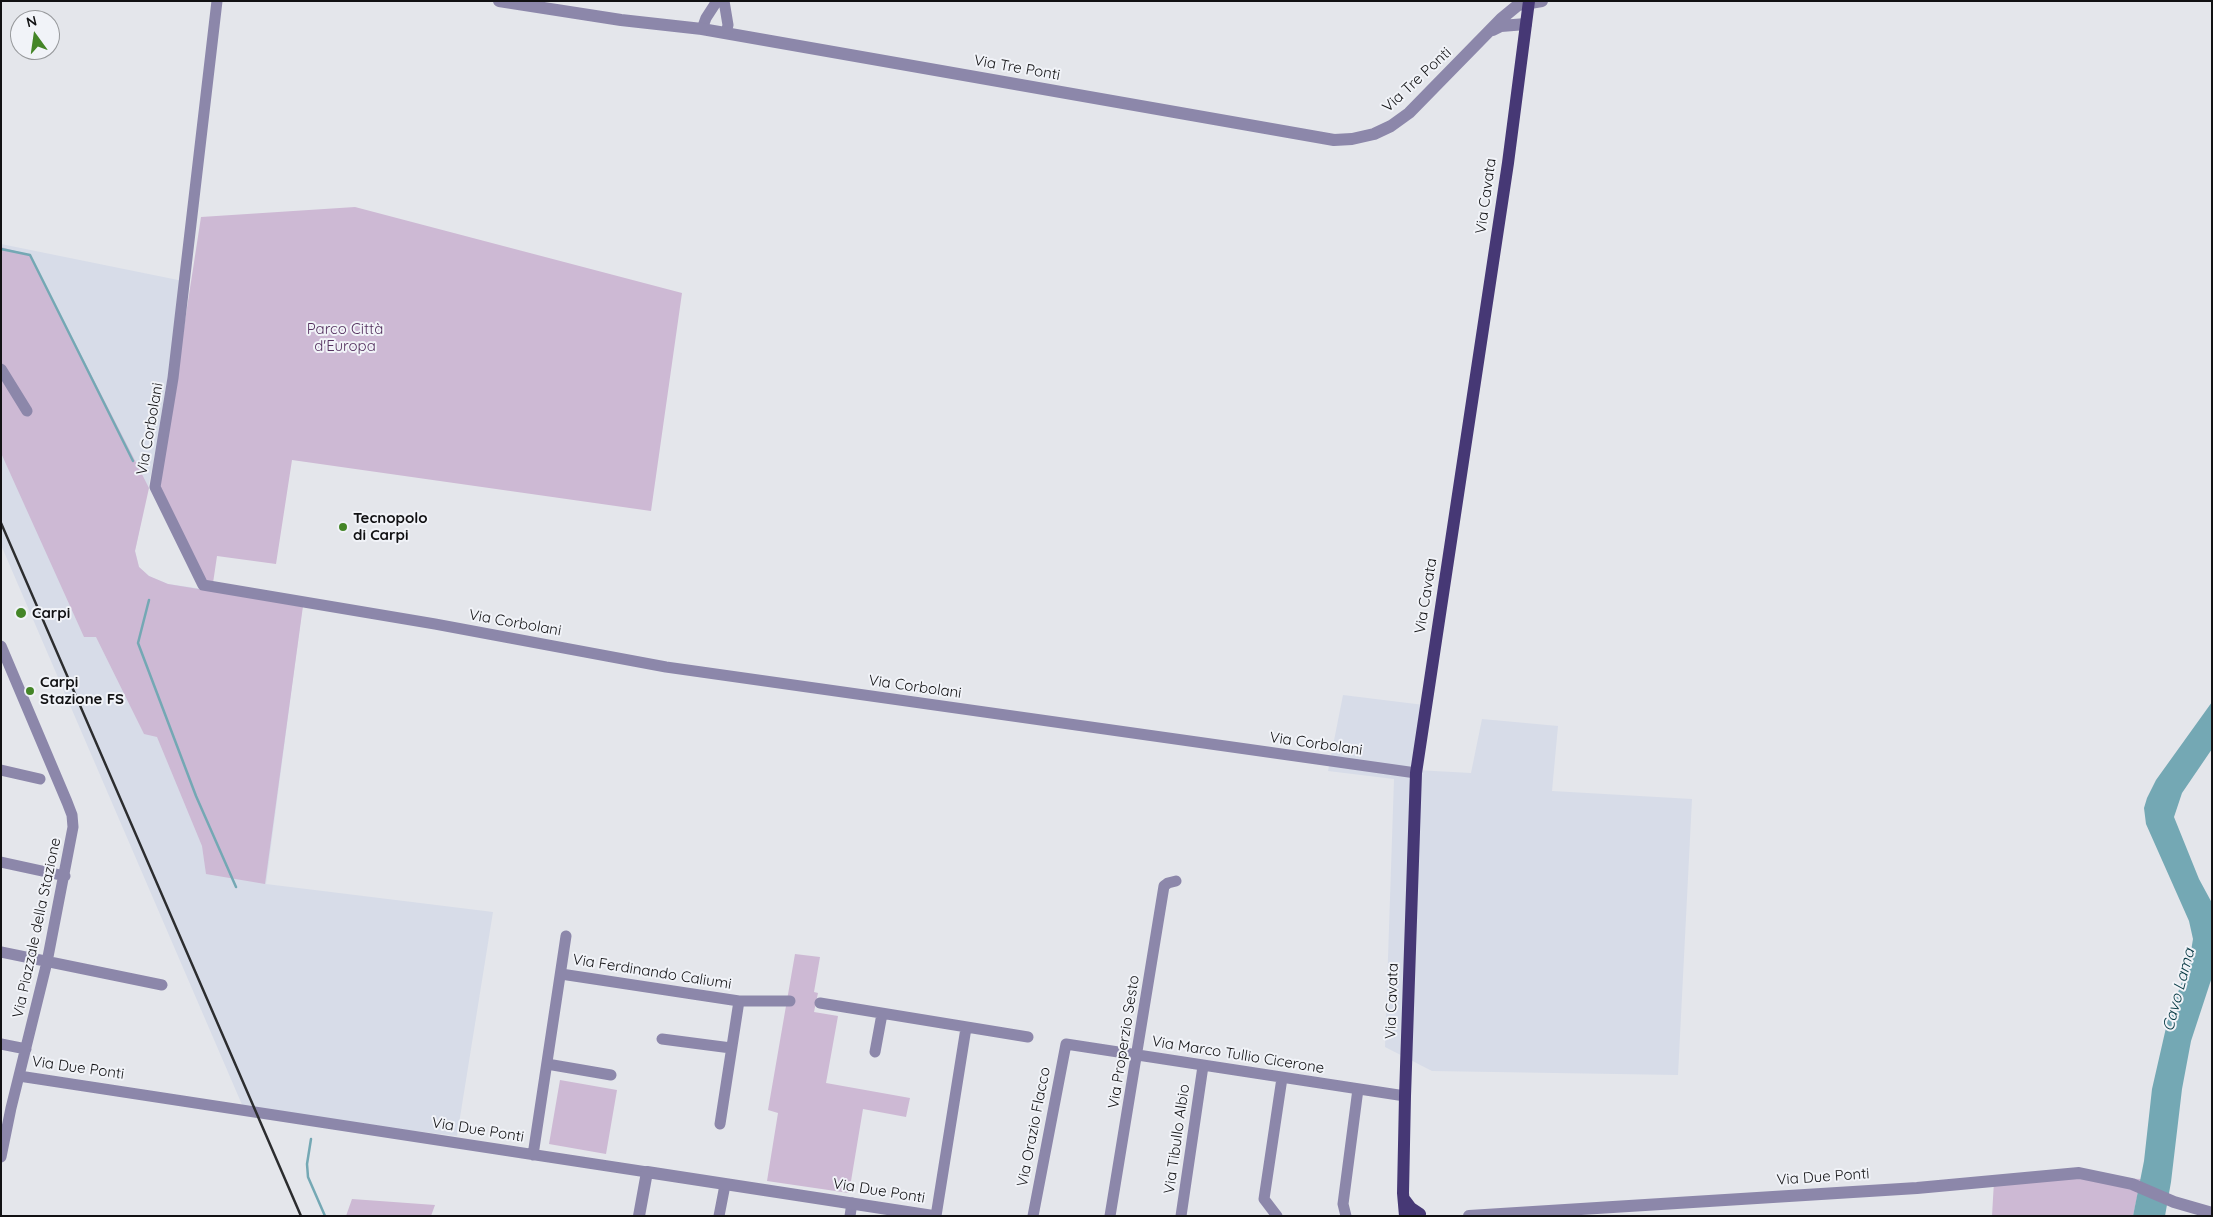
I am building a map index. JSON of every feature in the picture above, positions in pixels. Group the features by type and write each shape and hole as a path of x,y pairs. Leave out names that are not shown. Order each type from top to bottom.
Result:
{"main road":[{"name":"Via Cavata","path":"1405,1216 1403,1192 1405,1096 1416,773 1506,173 1526,24 1533,2"},
{"path":"1405,1200 1418,1215"}],"street":[{"name":"Via Corbolani","path":"217,1 174,378 155,487 203,585 445,625 666,667 1416,773"},
{"path":"702,29 706,18 717,1"},
{"path":"724,1 728,25 726,33"},
{"name":"Via Tre Ponti","path":"507,2 622,20 726,33 1334,140 1352,139 1374,134 1392,126 1409,113 1518,5 1533,2"},
{"path":"1490,31 1501,26 1526,24"},
{"path":"1,369 27,411"},
{"name":"Via Piazzale della Stazione","path":"1,646 72,815 72,838 65,876 26,1049 19,1076 6,1110 1,1157"},
{"path":"1,770 40,779"},
{"path":"1,862 65,876"},
{"name":"Via Properzio Sesto","path":"1110,1216 1164,886 1168,882 1176,881"},
{"name":"Via Ferdinando Caliumi","path":"533,1155 566,936"},
{"path":"1,952 162,986"},
{"name":"Via Ferdinando Caliumi","path":"561,974 739,1001 790,1001"},
{"name":"Via Ferdinando Caliumi","path":"720,1124 739,1001"},
{"path":"820,1003 1028,1037"},
{"path":"875,1052 882,1014"},
{"path":"934,1216 966,1028"},
{"path":"662,1039 732,1048"},
{"path":"1,1044 26,1049"},
{"name":"Via Marco Tullio Cicerone","path":"1066,1044 1405,1096"},
{"name":"Via Orazio Flacco","path":"1033,1216 1066,1044"},
{"path":"547,1064 611,1075"},
{"name":"Via Tibullo Albio","path":"1181,1216 1203,1066"},
{"name":"Via Due Ponti","path":"19,1076 647,1172 851,1209 934,1216"},
{"path":"1277,1216 1264,1199 1282,1078"},
{"path":"1346,1216 1343,1204 1358,1089"},
{"path":"639,1216 647,1172"},
{"name":"Via Due Ponti","path":"1469,1216 1917,1188 2079,1174 2132,1184 2174,1202 2212,1214"},
{"path":"719,1216 725,1185"}],"shaded area":[{"path":"1,244 183,281 159,435 135,551 139,567 149,576 168,584 303,603 266,884 493,912 457,1136 307,1118 243,1107 1,545"},
{"path":"1343,695 1424,705 1416,770 1471,773 1482,719 1558,726 1552,791 1692,799 1678,1075 1432,1071 1385,1047 1394,779 1328,771"}],"green space":[{"name":"Parco Città d'Europa","path":"355,207 682,293 651,511 292,460 276,564 217,556 213,583 204,581 159,489 201,217"},
{"path":"1,247 30,255 149,488 135,551 139,567 149,576 168,584 303,606 265,884 206,874 202,846 157,737 144,734 96,637 84,637 1,453"},
{"path":"795,954 820,957 814,992 818,993 814,1012 838,1016 826,1083 910,1098 906,1117 863,1109 849,1193 767,1181 778,1113 768,1110"},
{"path":"560,1080 617,1090 606,1154 549,1144"},
{"path":"2088,1177 2141,1179 2133,1216 1992,1216 1994,1181"},
{"path":"352,1199 435,1205 431,1216 346,1216"}],"water":[{"name":"Cavo Lama","path":"2212,702 2212,749 2182,793 2174,817 2199,879 2212,903 2212,977 2191,1041 2182,1089 2165,1216 2133,1216 2144,1161 2152,1089 2168,1019 2189,963 2193,939 2189,921 2146,824 2144,808 2156,780"}],"waterway":[{"path":"1,249 30,255 133,461"},
{"path":"149,600 138,643 196,796 236,887"},
{"path":"311,1139 307,1164 308,1177 325,1216"}],"railway":[{"path":"1,523 301,1216"}],"place":[{"name":"Tecnopolo di Carpi","path":"343,527"},
{"name":"Carpi","path":"21,613"},
{"name":"Carpi Stazione FS","path":"30,691"}]}
